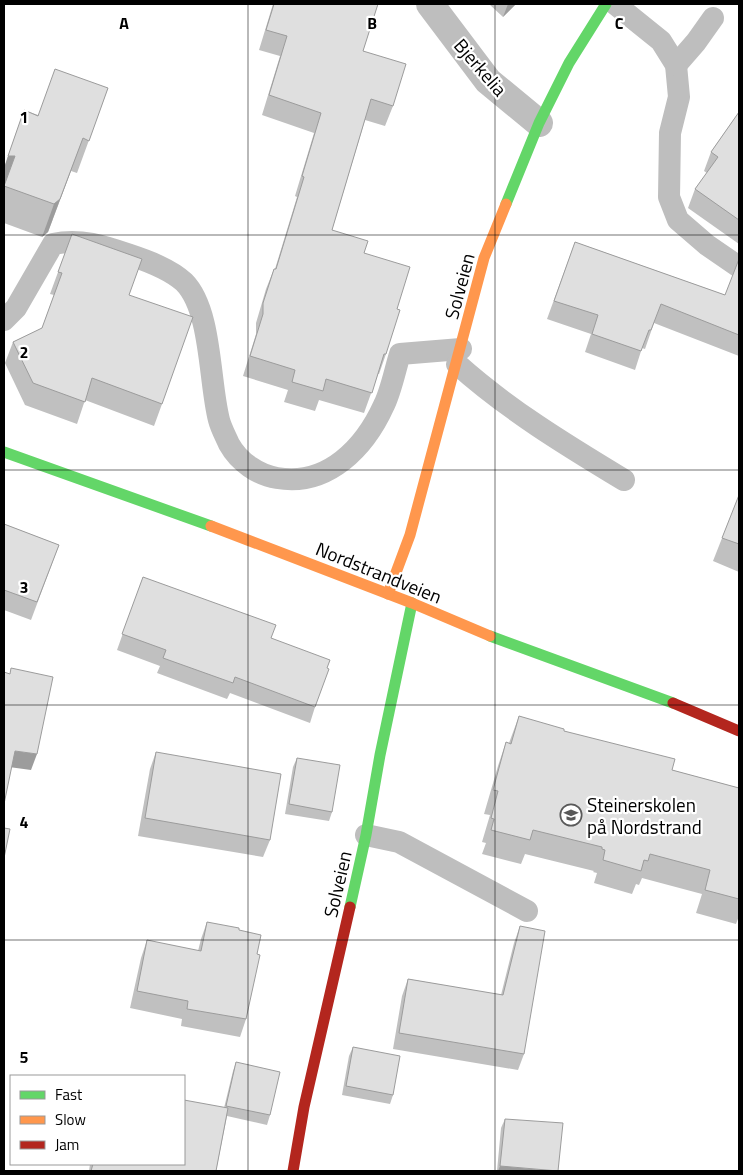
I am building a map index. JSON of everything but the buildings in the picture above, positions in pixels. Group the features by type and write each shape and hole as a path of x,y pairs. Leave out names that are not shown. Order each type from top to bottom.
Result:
{"street":[{"name":"Bjerkelia","path":"430,4 488,81 539,123"},
{"name":"Solveien","path":"388,594 410,535 484,258 539,123 569,63 606,4"},
{"name":"Nordstrandveien","path":"4,452 252,541 412,603 473,630 693,710 739,731"},
{"name":"Solveien","path":"293,1171 304,1107 366,835 380,755 412,603"}],"lane":[{"path":"615,4 661,41 676,65 679,96 670,133 669,197 678,220 706,245 739,267"},
{"path":"676,65 713,18"},
{"path":"4,320 16,308 53,244 66,241 89,242 144,260 168,271 184,282 196,301 204,322 219,421 230,446 255,471 268,476 301,479 319,474 341,462 358,447 373,426 385,403 400,354 459,356 483,388 564,443 624,480"},
{"path":"366,835 398,842 527,911"}],"traffic: fast":[{"path":"506,204 539,123 569,63 606,4"},
{"path":"4,452 211,526"},
{"path":"350,907 412,603"},
{"path":"490,636 673,703"}],"traffic: slow":[{"path":"388,594 410,535 484,258 506,204"},
{"path":"211,526 412,603 490,636"}],"traffic: jam":[{"path":"673,703 739,731"},
{"path":"293,1171 304,1107 350,907"}],"place":[{"name":"Steinerskolen på Nordstrand","path":"571,815"}]}
